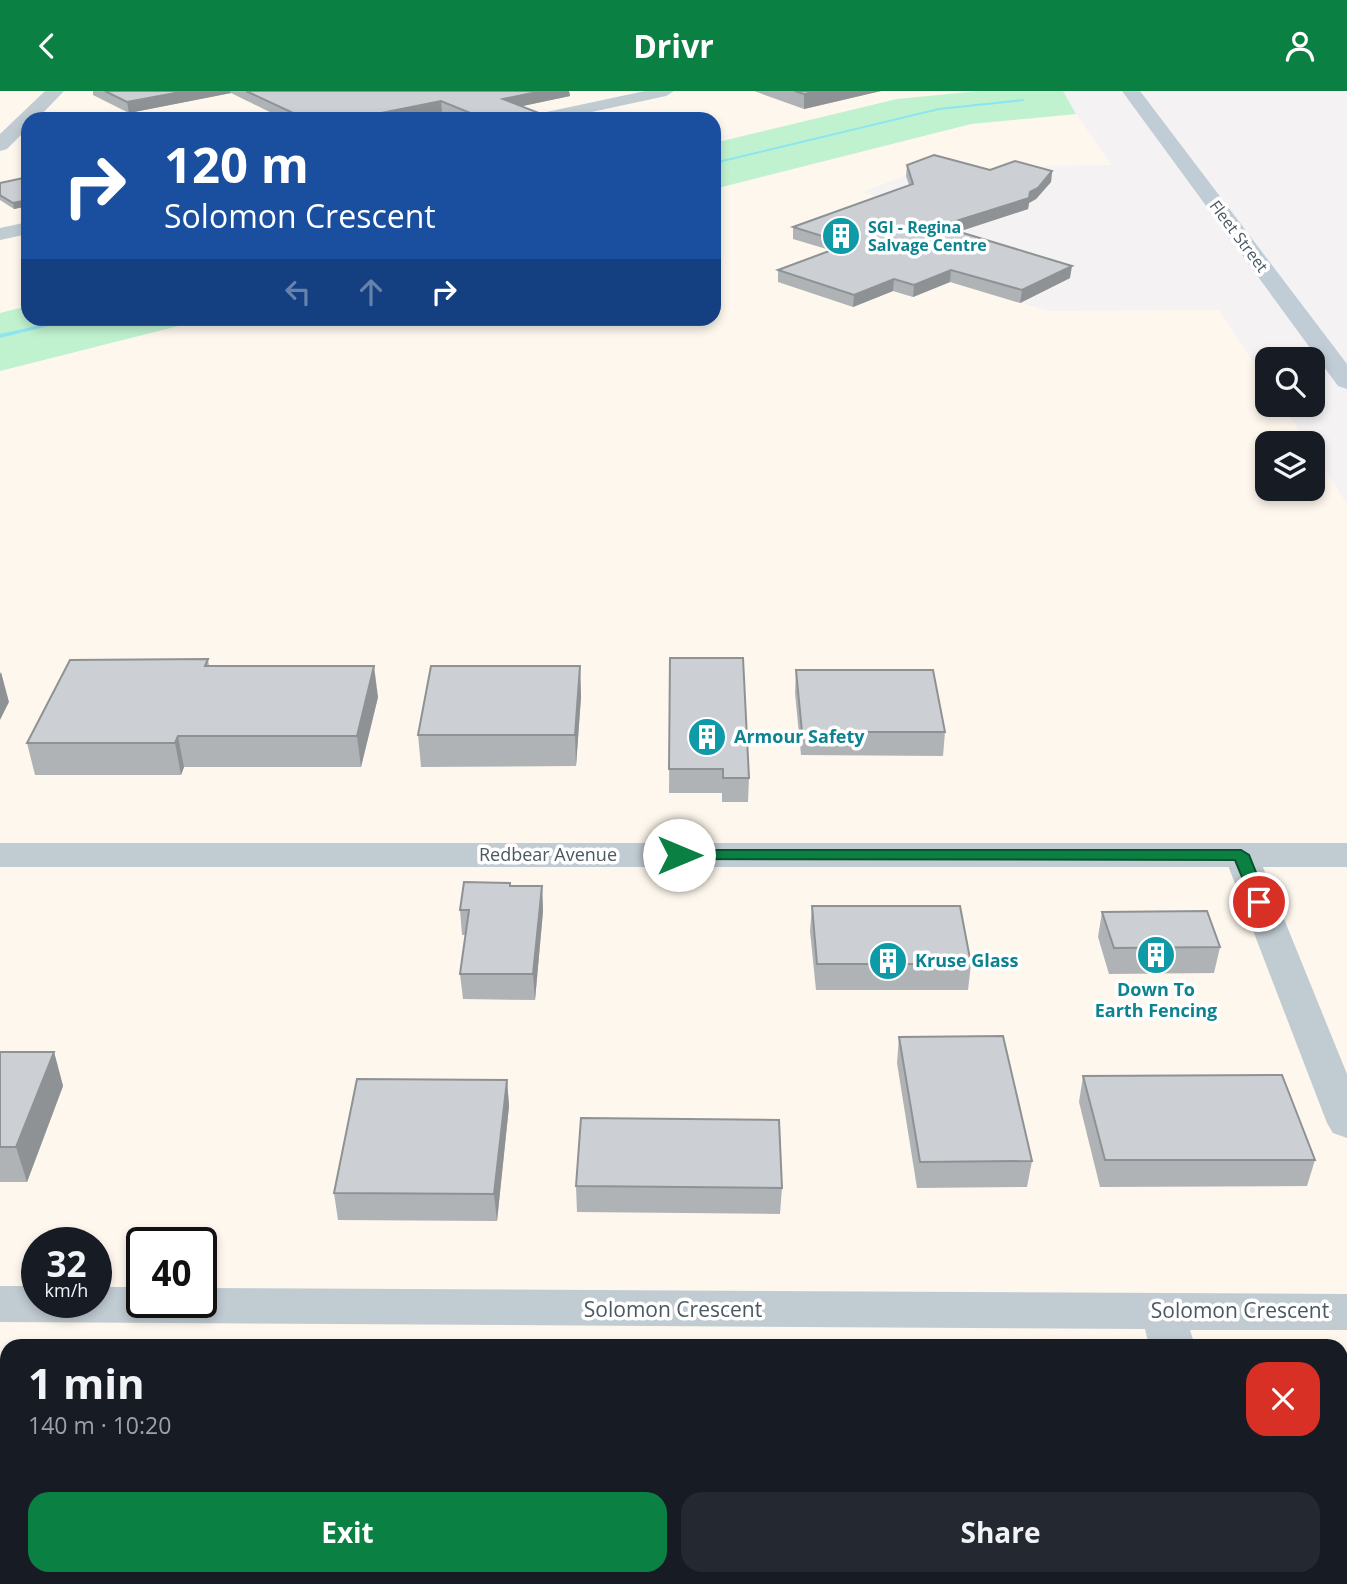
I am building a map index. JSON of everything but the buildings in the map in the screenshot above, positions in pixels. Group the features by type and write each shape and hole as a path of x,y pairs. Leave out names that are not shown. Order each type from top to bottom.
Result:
{"main road":[{"name":"Fleet Street","path":"1131,91 1347,381"}],"street":[{"path":"34,112 55,91"},
{"path":"569,112 666,91"},
{"path":"0,145 21,124"},
{"path":"0,234 21,230"},
{"name":"Redbear Avenue","path":"0,855 1347,855"},
{"path":"1241,855 1347,1123"},
{"name":"Solomon Crescent","path":"0,1304 498,1309 1167,1328 1347,1312"}],"shaded area":[{"path":"0,91 979,91 897,99 721,141 721,112 21,112 21,308 0,313"},
{"path":"1076,114 1112,165 1044,166 1014,172 933,166 862,192 894,202 794,239 847,256 853,307 893,291 913,297 950,282 1049,311 1219,310 1255,364 1255,417 1290,417 1299,431 1255,431 1255,501 1325,501 1325,470 1347,504 1347,1339 0,1339 0,371 178,326 721,326 721,187 972,124"}],"green space":[{"path":"979,91 1063,91 1076,114 971,124 721,187 721,141 897,99"},
{"path":"21,308 21,326 178,326 0,371 0,313"}],"waterway":[{"path":"721,161 939,109 1023,100"},
{"path":"0,336 43,326"}],"place":[{"name":"SGI - Regina Salvage Centre","path":"841,236"},
{"name":"Armour Safety","path":"707,737"},
{"name":"Down To Earth Fencing","path":"1156,955"},
{"name":"Kruse Glass","path":"888,961"}],"route":[{"path":"679,855 1241,855 1259,902"}]}
